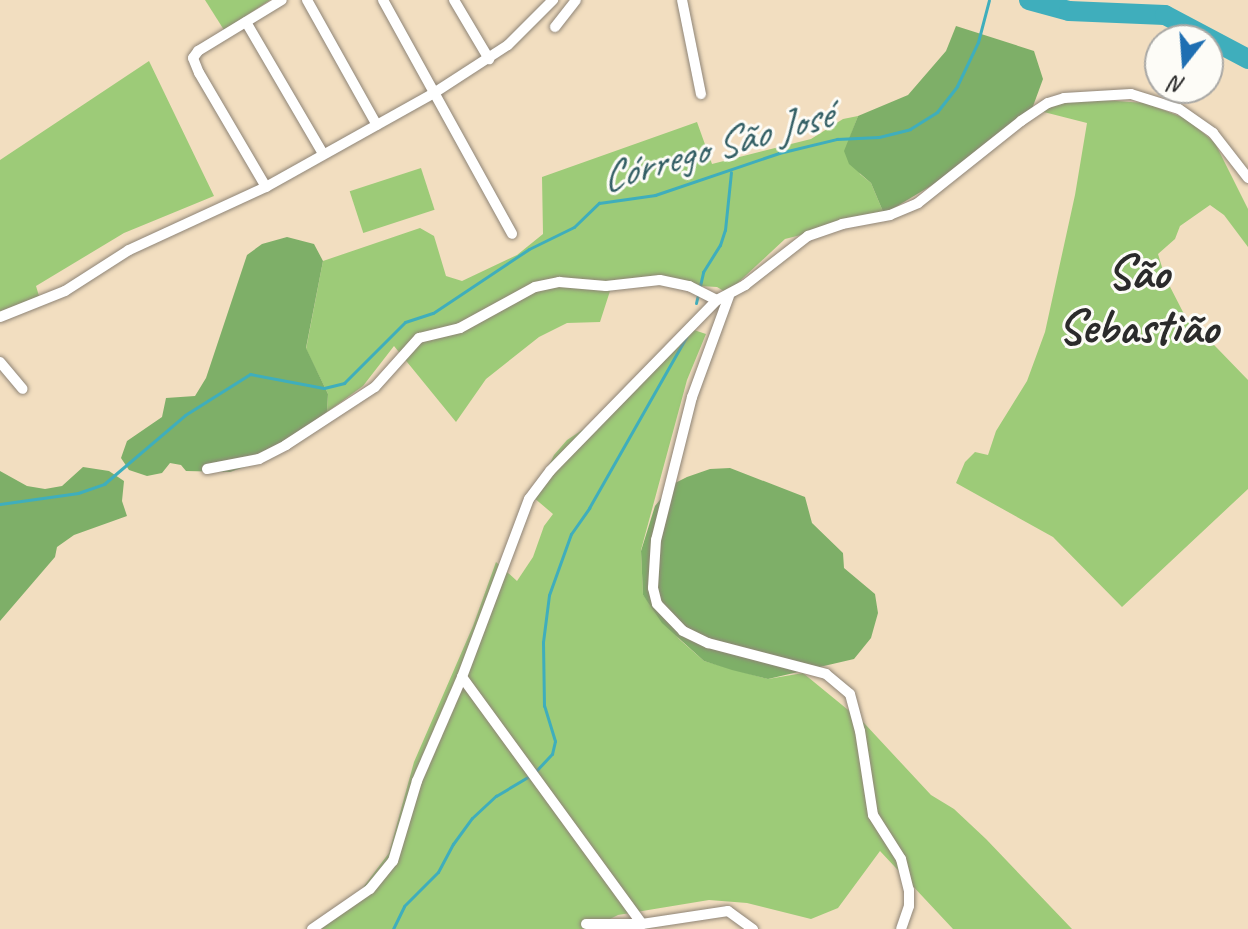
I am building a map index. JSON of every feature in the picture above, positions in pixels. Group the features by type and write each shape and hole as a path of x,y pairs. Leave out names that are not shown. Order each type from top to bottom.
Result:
{"street":[{"path":"266,187 194,63 198,51 282,0"},
{"path":"307,0 377,125"},
{"path":"383,0 512,234"},
{"path":"454,0 489,59"},
{"path":"0,317 65,291 129,250 266,187 434,93 489,59 553,0"},
{"path":"555,27 576,0"},
{"path":"682,0 701,94"},
{"path":"246,22 323,154"},
{"path":"312,929 370,889 393,861 417,781 462,677 519,520 537,486 717,300 729,296 808,236 842,224 890,215 918,203 1021,121 1064,98 1131,94 1179,109 1213,133 1248,178"},
{"path":"207,469 259,459 286,445 375,387 419,338 460,328 535,287 559,282 606,286 660,280 689,286 717,300"},
{"path":"729,296 692,397 656,540 651,567 657,604 683,631 708,643 826,674 850,694 860,731 873,815 901,859 909,890 909,906 901,929"},
{"path":"0,362 23,389"},
{"path":"462,677 642,924"},
{"path":"586,924 642,924 728,911 753,929"}],"green space":[{"path":"205,0 270,0 224,30"},
{"path":"956,26 1034,51 1043,79 1032,109 934,184 884,214 871,183 849,164 844,151 858,116 908,95 946,51"},
{"path":"149,61 214,196 124,233 36,286 39,296 0,314 0,160"},
{"path":"1089,99 1144,103 1187,119 1215,143 1248,209 1248,247 1224,215 1210,205 1180,226 1175,239 1158,254 1165,277 1184,314 1248,380 1248,489 1122,607 1053,537 956,483 965,462 975,452 988,455 996,431 1027,381 1045,332 1075,195 1087,123 1032,109"},
{"path":"858,116 849,140 860,174 871,183 884,214 785,239 727,293 717,287 629,282 610,291 600,322 567,323 539,337 486,379 456,422 394,346 363,386 327,412 328,394 306,349 323,261 420,228 434,236 446,276 462,281 517,255 543,234 542,177 697,122 712,164 811,139 843,119"},
{"path":"421,168 435,210 363,233 350,191"},
{"path":"287,237 314,244 323,261 306,348 328,394 327,412 256,463 230,472 186,471 181,465 170,463 162,473 147,476 129,470 121,458 127,441 162,417 166,398 195,396 206,378 247,255 262,244"},
{"path":"694,330 706,334 687,380 641,550 643,595 679,639 704,661 768,679 803,673 864,723 931,795 954,809 986,839 1072,929 953,929 880,851 838,908 811,919 747,903 709,900 618,915 590,929 310,929 355,898 389,853 414,762 473,626 496,562 517,581 533,557 544,526 553,514 533,497 554,455 567,440 608,413"},
{"path":"83,467 109,471 124,481 122,501 127,516 74,535 57,547 55,557 0,621 0,471 27,486 45,489 62,486"},
{"path":"730,468 805,497 812,523 843,553 844,568 875,594 878,613 871,638 854,659 768,679 732,670 704,661 662,623 643,595 641,551 655,506 673,484 710,469"}],"waterway":[{"name":"Córrego São José","path":"0,504 78,493 104,484 185,415 250,374 324,388 344,383 405,322 433,313 529,249 574,227 599,203 655,195 779,153 837,139 879,137 910,129 937,112 957,86 978,42 989,0"},
{"path":"1029,0 1069,11 1165,15 1248,59"},
{"path":"696,303 703,272 720,245 725,230 731,172"},
{"path":"535,772 552,754 555,741 544,706 543,642 549,595 571,534 589,508 686,337"},
{"path":"393,929 404,906 438,872 472,818 496,796 529,776"}],"district":[{"name":"São Sebastião","path":"1138,300"}]}
